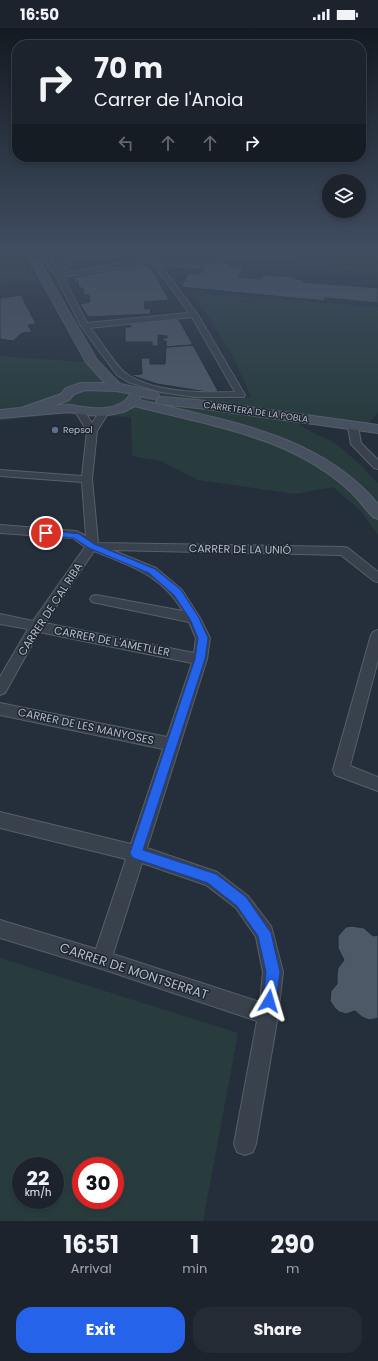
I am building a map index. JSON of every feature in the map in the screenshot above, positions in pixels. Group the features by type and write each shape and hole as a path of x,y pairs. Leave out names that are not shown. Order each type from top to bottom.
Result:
{"street":[{"path":"62,309 90,358 119,388 130,394 133,400 177,414 224,423 294,448 328,468 357,490 378,514"},
{"path":"76,309 85,326 120,373 136,383 155,388 209,396 241,395 189,309"},
{"path":"85,326 194,315"},
{"path":"72,405 76,388 90,358 104,352"},
{"path":"76,388 97,386 119,388 198,404"},
{"path":"0,414 72,405 104,412 126,407 133,400"},
{"name":"CARRETERA DE LA POBLA","path":"133,400 198,404 353,427 378,429"},
{"path":"72,405 92,431"},
{"path":"0,410 26,411"},
{"path":"117,410 177,414"},
{"path":"92,546 86,479 92,431 104,412"},
{"path":"353,427 356,444 378,466"},
{"path":"0,473 86,479"},
{"path":"0,529 76,535 92,546 152,571 178,593 194,618 203,638 200,659 102,960"},
{"name":"CARRER DE LA UNIÓ","path":"92,546 344,550 378,578"},
{"name":"CARRER DE CAL RIBA","path":"0,690 36,626 92,546"},
{"path":"96,599 194,618"},
{"name":"CARRER DE L'AMETLLER","path":"0,619 200,659"},
{"path":"378,635 341,770 378,784"},
{"name":"CARRER DE LES MANYOSES","path":"0,709 172,744"},
{"path":"0,820 136,853 211,878 242,902 264,933 273,972 268,1015 245,1144"},
{"name":"CARRER DE MONTSERRAT","path":"0,930 102,960 268,1015"}],"green space":[{"path":"203,309 378,309 378,412 369,424 302,415 300,426 335,443 363,467 378,484 378,535 361,511 333,487 295,494 198,480 161,461 132,456 131,417 55,414 0,421 0,356 84,362 125,383 207,398 238,399 251,397 231,352"},
{"path":"0,958 238,1033 203,1221 0,1221"}],"building":[{"path":"0,309 28,309 36,324 28,325 32,332 22,333 13,341 0,339"},
{"path":"83,309 150,309 151,314 88,317"},
{"path":"179,320 193,345 166,347 166,341 163,341 163,338 167,338 167,336 158,335 158,346 152,346 152,342 125,342 125,327 131,327 130,324 143,323 143,321"},
{"path":"193,345 218,391 213,393 157,384 130,375 142,374 141,358 150,358 150,364 165,364 166,347"},
{"path":"352,926 364,928 373,936 378,935 378,1018 375,1019 369,1020 362,1017 355,1011 346,1014 339,1012 330,1001 331,991 337,984 338,968 344,960 338,948 338,936 346,927"}],"place":[{"name":"Repsol","path":"55,430"}],"route":[{"path":"46,533 76,535 92,546 152,571 178,593 194,618 203,638 200,659 136,853 211,878 242,902 264,933 273,972 269,1001"}]}
